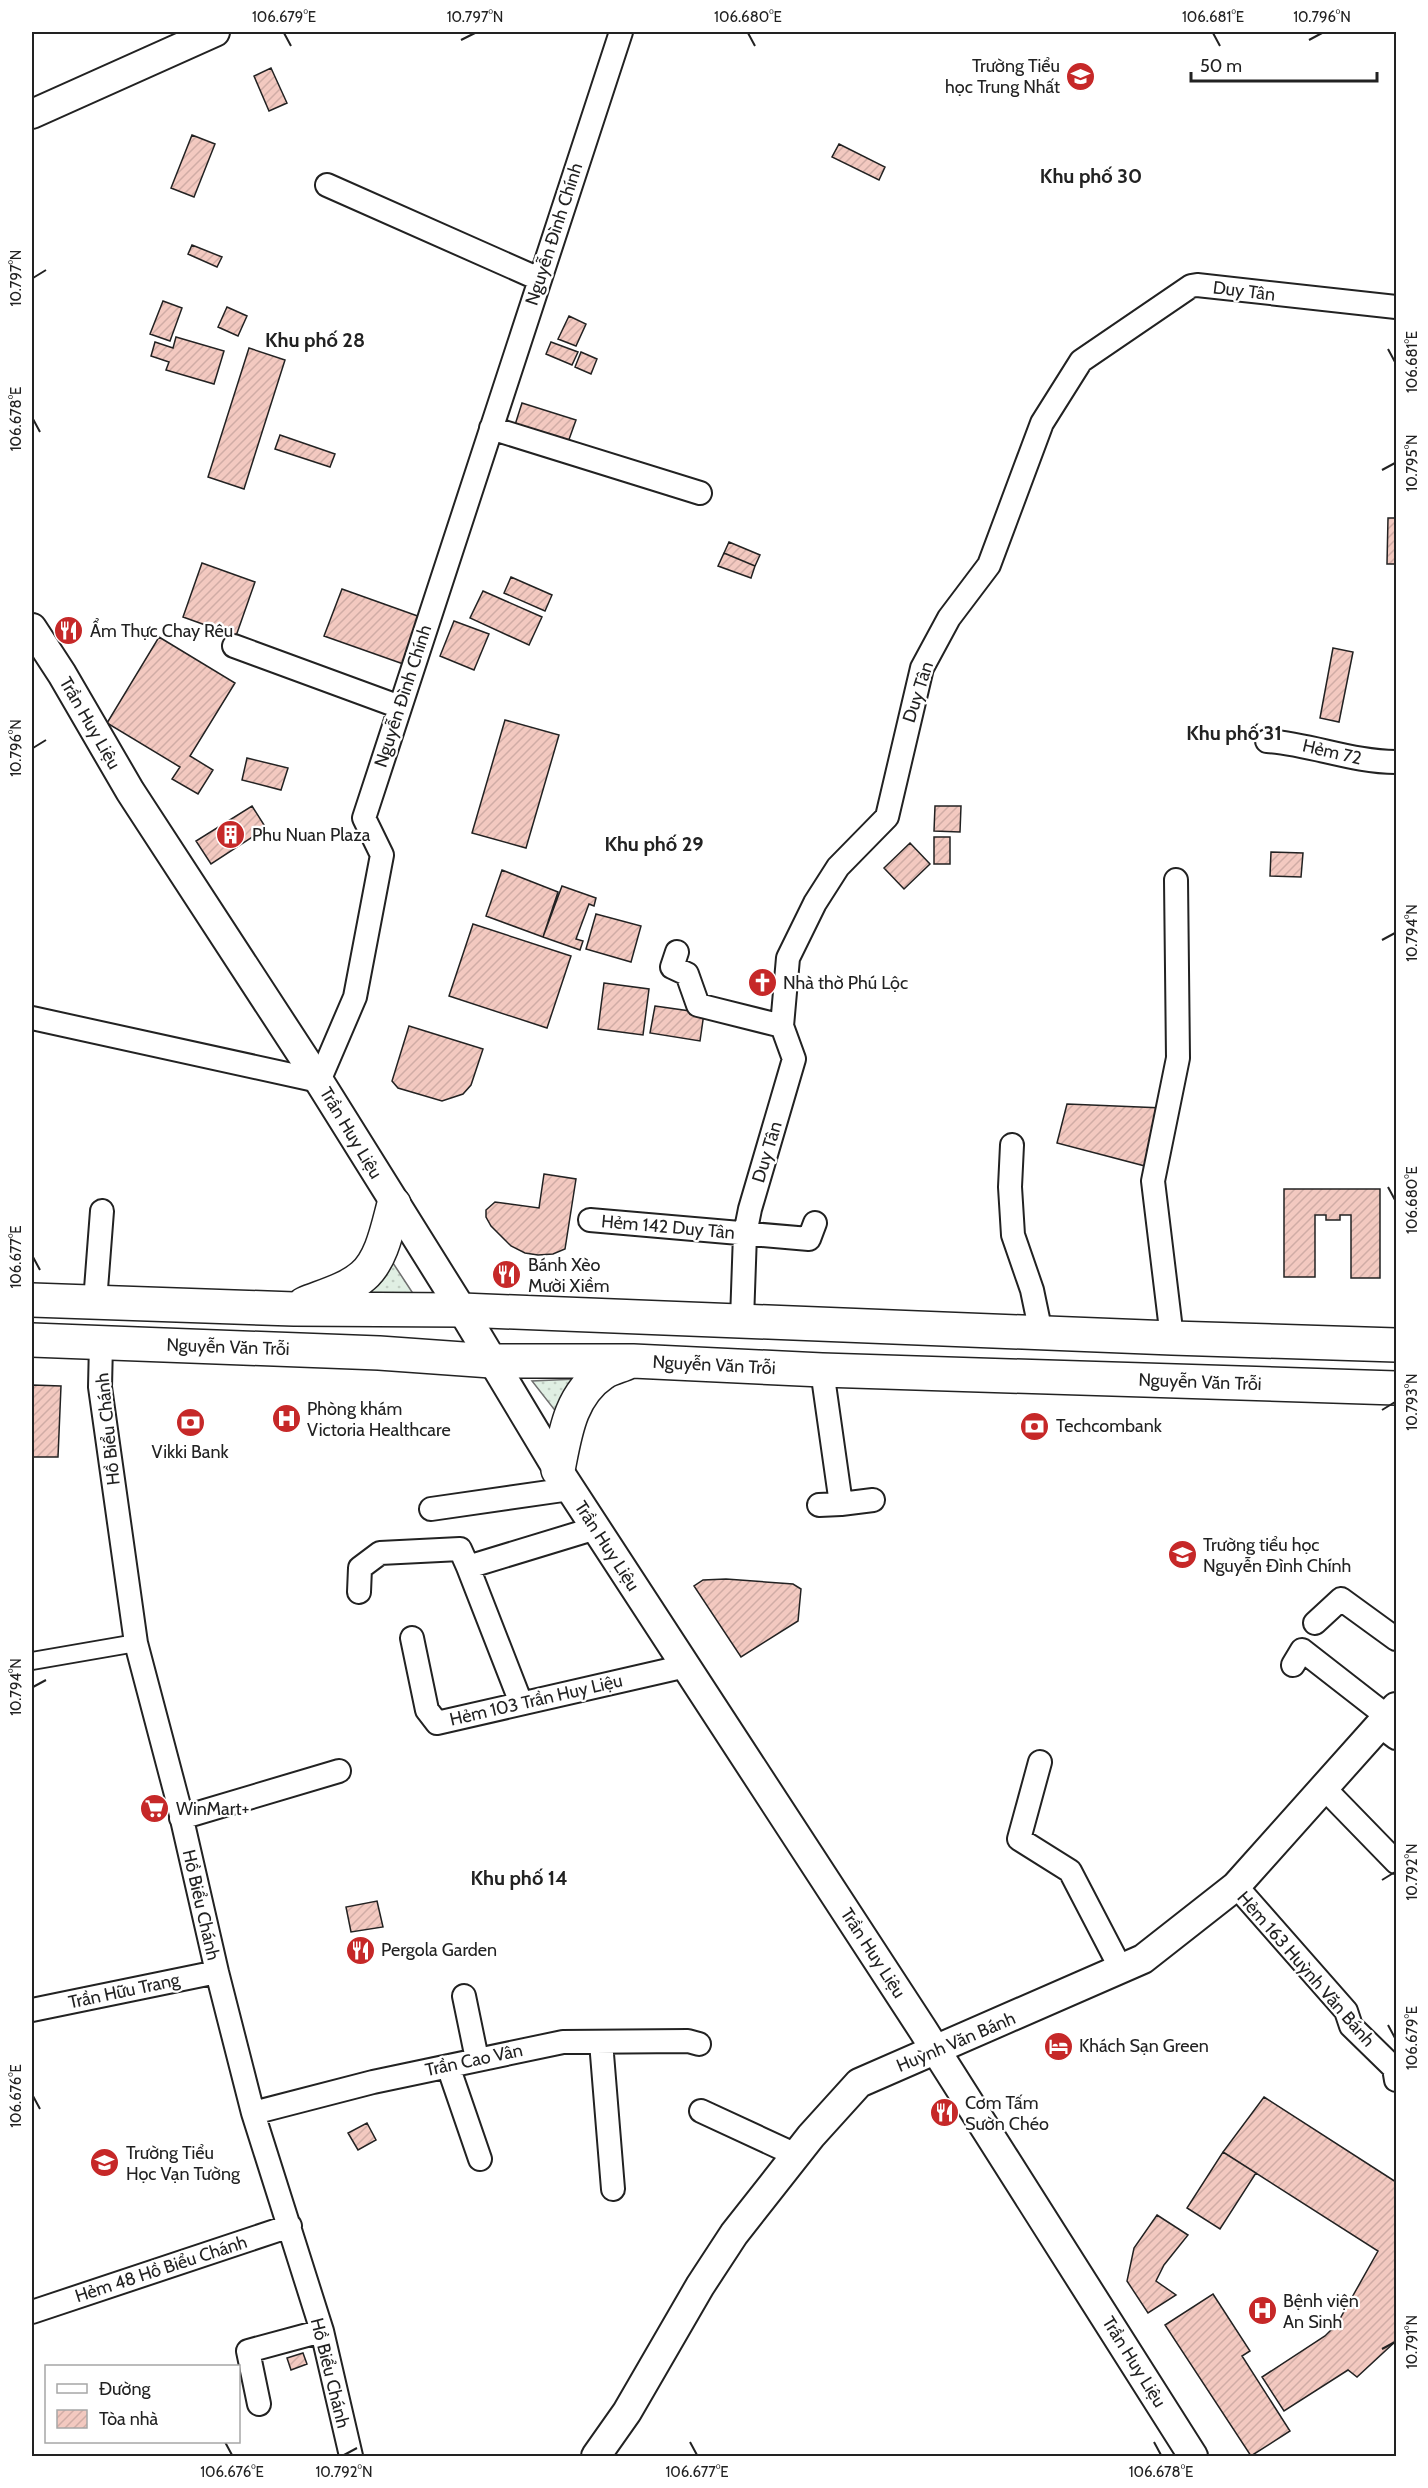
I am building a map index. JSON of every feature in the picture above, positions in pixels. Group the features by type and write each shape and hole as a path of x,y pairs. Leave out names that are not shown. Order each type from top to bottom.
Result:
{"main road":[{"path":"294,1309 364,1276 379,1253 394,1204"},
{"path":"32,1300 294,1309 462,1310 1396,1345"},
{"name":"Nguyễn Văn Trỗi","path":"32,1340 378,1353 491,1361 633,1361 822,1370 1396,1388"},
{"path":"564,1479 566,1426 575,1404 603,1372 633,1361"}],"street":[{"path":"32,114 215,32"},
{"name":"Nguyễn Đình Chính","path":"319,1081 355,997 382,855 364,818 621,32"},
{"path":"327,185 540,279"},
{"name":"Duy Tân","path":"742,1320 745,1234 750,1209 794,1059 782,1026 788,958 815,903 838,867 887,817 922,668 950,618 989,565 1042,423 1081,361 1191,286 1396,307"},
{"path":"491,428 700,493"},
{"name":"Trần Huy Liệu","path":"32,628 130,791 319,1081 564,1479 936,2051 1193,2457"},
{"path":"234,646 400,707"},
{"name":"Hẻm 72","path":"1267,741 1291,742 1373,762 1396,762"},
{"path":"1172,1338 1170,1303 1153,1181 1178,1058 1176,880"},
{"path":"677,952 672,967 687,974 698,1005 782,1026"},
{"path":"32,1018 319,1081"},
{"path":"1012,1144 1010,1187 1013,1235 1032,1290 1041,1333"},
{"path":"95,1302 102,1211"},
{"name":"Hẻm 142 Duy Tân","path":"590,1220 809,1239 815,1223"},
{"name":"Hồ Biểu Chánh","path":"101,1343 100,1387 136,1643 253,2113 322,2331 351,2457"},
{"path":"822,1370 830,1504 873,1500"},
{"path":"431,1509 564,1479"},
{"path":"468,1567 596,1528"},
{"path":"359,1592 360,1568 380,1553 460,1549 521,1703"},
{"path":"1315,1623 1341,1599 1396,1639"},
{"name":"Hẻm 103 Trần Huy Liệu","path":"412,1638 427,1710 437,1723 686,1666"},
{"path":"32,1661 136,1643"},
{"path":"1293,1665 1302,1650 1390,1722"},
{"name":"Huỳnh Văn Bánh","path":"596,2457 627,2412 700,2286 734,2235 796,2155 859,2083 1143,1959 1236,1886 1390,1722"},
{"path":"1040,1762 1019,1839 1070,1871 1121,1969"},
{"path":"181,1818 339,1771"},
{"path":"1325,1789 1396,1862"},
{"name":"Hẻm 163 Huỳnh Văn Bánh","path":"1236,1886 1347,2011 1351,2026 1394,2068 1396,2080"},
{"name":"Trần Hữu Trang","path":"32,2010 217,1971"},
{"path":"464,1996 477,2059"},
{"name":"Trần Cao Vân","path":"253,2113 373,2082 563,2042 688,2041 699,2044"},
{"path":"601,2042 613,2189"},
{"path":"448,2066 480,2159"},
{"path":"701,2111 796,2155"},
{"name":"Hẻm 48 Hồ Biểu Chánh","path":"32,2312 290,2226"},
{"path":"259,2404 248,2351 322,2331"}],"green space":[{"path":"391,1260 414,1295 369,1293"},
{"path":"577,1379 557,1413 532,1381"}],"building":[{"path":"271,68 287,103 269,111 254,76"},
{"path":"192,135 215,144 194,197 171,188"},
{"path":"839,144 885,167 879,180 832,157"},
{"path":"192,245 222,257 217,267 188,254"},
{"path":"163,301 182,308 170,341 150,334"},
{"path":"227,307 247,316 238,336 218,327"},
{"path":"569,316 586,324 576,346 558,339"},
{"path":"176,337 224,351 214,384 166,370 169,362 151,356 155,342 173,348"},
{"path":"551,342 578,352 572,365 546,354"},
{"path":"249,348 285,360 244,489 208,477"},
{"path":"581,352 597,359 591,374 575,367"},
{"path":"522,403 576,420 567,445 514,428"},
{"path":"280,435 335,454 330,467 275,449"},
{"path":"1388,518 1396,518 1396,564 1387,564"},
{"path":"729,542 760,555 755,566 724,553"},
{"path":"724,553 755,566 751,578 718,566"},
{"path":"202,563 255,582 236,636 183,617"},
{"path":"511,577 552,595 545,611 504,593"},
{"path":"342,589 426,619 409,666 324,636"},
{"path":"483,591 542,617 529,645 470,618"},
{"path":"454,621 489,634 474,670 440,656"},
{"path":"159,637 235,683 190,756 213,770 198,794 172,779 180,767 107,723"},
{"path":"1333,648 1353,652 1339,722 1320,718"},
{"path":"505,720 559,735 526,848 472,833"},
{"path":"247,758 288,768 281,790 242,780"},
{"name":"Phu Nuan Plaza","path":"252,806 266,828 211,864 196,841"},
{"path":"935,806 961,806 960,832 934,831"},
{"path":"934,837 950,837 950,864 934,864"},
{"path":"910,843 930,864 904,889 884,868"},
{"path":"1271,852 1303,853 1301,877 1270,876"},
{"path":"502,870 558,892 543,937 486,916"},
{"path":"562,886 596,898 594,906 589,904 576,939 583,941 580,950 543,937"},
{"path":"596,914 641,926 631,962 586,949"},
{"path":"473,924 571,956 547,1028 449,996"},
{"path":"604,983 649,989 643,1035 598,1029"},
{"path":"655,1006 704,1013 700,1041 650,1033"},
{"path":"409,1026 483,1049 471,1085 463,1094 442,1101 398,1088 392,1081"},
{"path":"1067,1104 1163,1108 1145,1166 1057,1143"},
{"path":"544,1174 576,1179 565,1249 553,1254 525,1253 511,1246 491,1226 486,1217 486,1210 495,1202 539,1208"},
{"path":"1284,1189 1380,1189 1380,1278 1351,1278 1351,1215 1340,1215 1340,1220 1326,1220 1326,1215 1315,1215 1315,1277 1284,1277"},
{"path":"32,1385 61,1386 58,1457 32,1457"},
{"path":"726,1579 793,1584 801,1589 798,1621 741,1657 694,1586 703,1580"},
{"path":"377,1901 383,1927 351,1932 346,1907"},
{"name":"Bệnh viện An Sinh","path":"1264,2097 1396,2182 1396,2341 1357,2377 1348,2370 1284,2411 1262,2377 1325,2336 1337,2324 1378,2251 1223,2152"},
{"path":"367,2123 376,2140 358,2150 348,2133"},
{"path":"1223,2152 1256,2173 1220,2229 1187,2208"},
{"path":"1157,2215 1188,2235 1164,2265 1156,2281 1176,2295 1148,2313 1127,2281 1134,2248"},
{"path":"1213,2294 1250,2351 1242,2356 1290,2431 1251,2456 1165,2325"},
{"path":"303,2353 307,2364 291,2370 287,2358"}],"place":[{"name":"Trường Tiểu học Trung Nhất","path":"1081,76"},
{"name":"Ẩm Thực Chay Rêu","path":"69,631"},
{"name":"Phu Nuan Plaza","path":"231,835"},
{"name":"Nhà thờ Phú Lộc","path":"762,983"},
{"name":"Bánh Xèo Mười Xiềm","path":"507,1275"},
{"name":"Phòng khám Victoria Healthcare","path":"286,1419"},
{"name":"Vikki Bank","path":"190,1423"},
{"name":"Techcombank","path":"1035,1426"},
{"name":"Trường tiểu học Nguyễn Đình Chính","path":"1182,1555"},
{"name":"WinMart+","path":"155,1809"},
{"name":"Pergola Garden","path":"360,1950"},
{"name":"Khách Sạn Green","path":"1058,2046"},
{"name":"Cơm Tấm Sườn Chéo","path":"944,2113"},
{"name":"Trường Tiểu Học Vạn Tường","path":"105,2163"},
{"name":"Bệnh viện An Sinh","path":"1262,2311"}],"district":[{"name":"Khu phố 30","path":"1091,176"},
{"name":"Khu phố 28","path":"315,340"},
{"name":"Khu phố 31","path":"1234,733"},
{"name":"Khu phố 29","path":"654,844"},
{"name":"Khu phố 14","path":"519,1878"}]}
